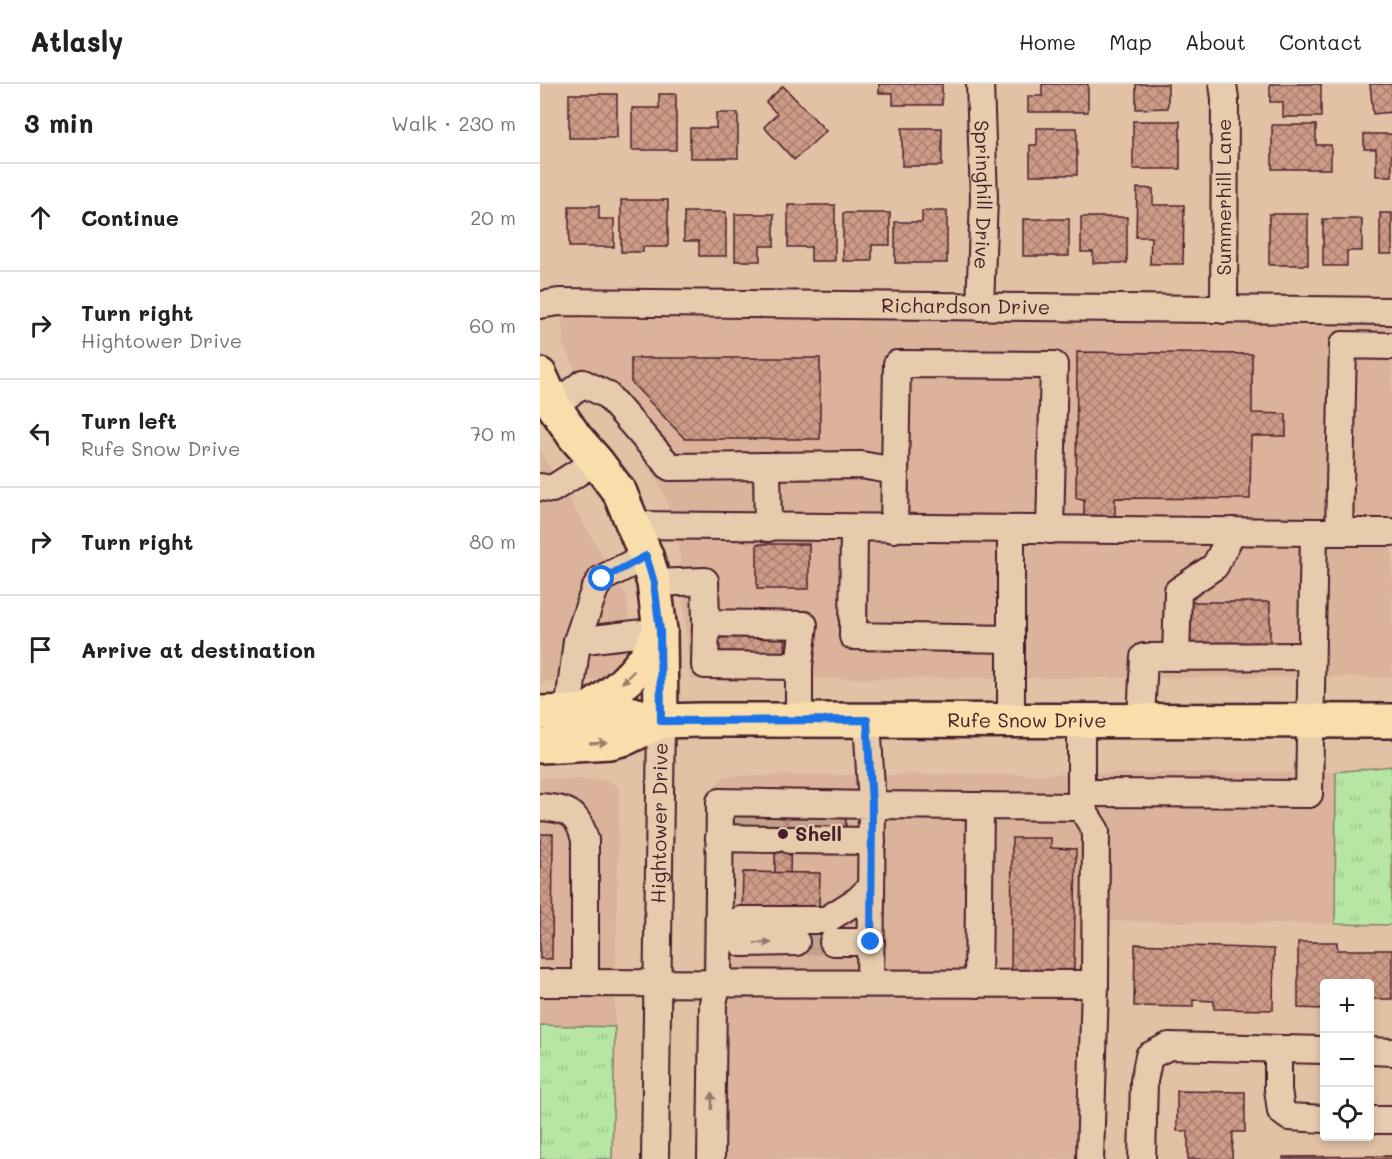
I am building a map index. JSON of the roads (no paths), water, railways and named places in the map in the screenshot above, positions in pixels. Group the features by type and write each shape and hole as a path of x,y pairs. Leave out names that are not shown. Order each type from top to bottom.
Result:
{"main road":[{"name":"Hightower Drive","path":"540,375 554,406 575,438 620,493 650,570 660,631 661,721"},
{"path":"564,712 602,701 643,661 660,631"},
{"name":"Rufe Snow Drive","path":"564,712 629,713 661,721 1392,721"},
{"name":"Rufe Snow Drive","path":"540,746 610,742 626,738 661,721"}],"street":[{"name":"Springhill Drive","path":"980,84 984,198 981,306"},
{"name":"Summerhill Lane","path":"1223,84 1225,99 1224,310"},
{"name":"Richardson Drive","path":"540,306 559,302 1392,311"},
{"path":"1339,532 1343,345 1392,346"},
{"path":"894,529 897,364 1054,365 1050,530"},
{"path":"554,406 583,383 607,395 670,467 861,465 895,471"},
{"path":"540,487 552,489 596,461"},
{"path":"767,466 768,528"},
{"path":"634,525 1392,532"},
{"path":"855,528 853,636 1011,639"},
{"path":"1011,530 1011,720"},
{"path":"1176,657 1178,591 1215,566 1233,531"},
{"path":"719,838 872,805 980,807 1081,800 1310,794 1314,532"},
{"path":"564,712 578,641 594,591 602,579 650,570 705,581 705,665 799,666"},
{"path":"706,623 804,625 799,666 799,720"},
{"path":"578,641 660,631"},
{"path":"1141,720 1144,657 1311,656"},
{"path":"867,720 872,805 870,983"},
{"path":"1080,720 1081,800 1096,831 1090,1159"},
{"name":"Hightower Drive","path":"655,1159 661,721"},
{"path":"711,1159 713,1003 727,932 719,838 720,802 872,841"},
{"path":"540,807 561,809 572,814 581,824 585,840 585,983"},
{"path":"978,984 980,807"},
{"path":"727,932 740,920 826,920 858,900 871,888"},
{"path":"727,932 742,943 796,942"},
{"path":"833,942 871,942"},
{"path":"540,983 1095,984"},
{"path":"1142,1159 1144,1081 1149,1056 1169,1046 1320,1050"},
{"path":"1278,1049 1278,1089 1281,1111 1289,1117 1320,1119"},
{"path":"1374,1051 1392,1052"},
{"path":"1374,1120 1392,1120"}],"tunnel":[{"path":"747,806 747,828"},
{"path":"766,806 766,829"},
{"path":"805,806 805,829"},
{"path":"825,829 826,807"},
{"path":"796,942 833,942"}],"place":[{"name":"Shell","path":"783,834"}]}
